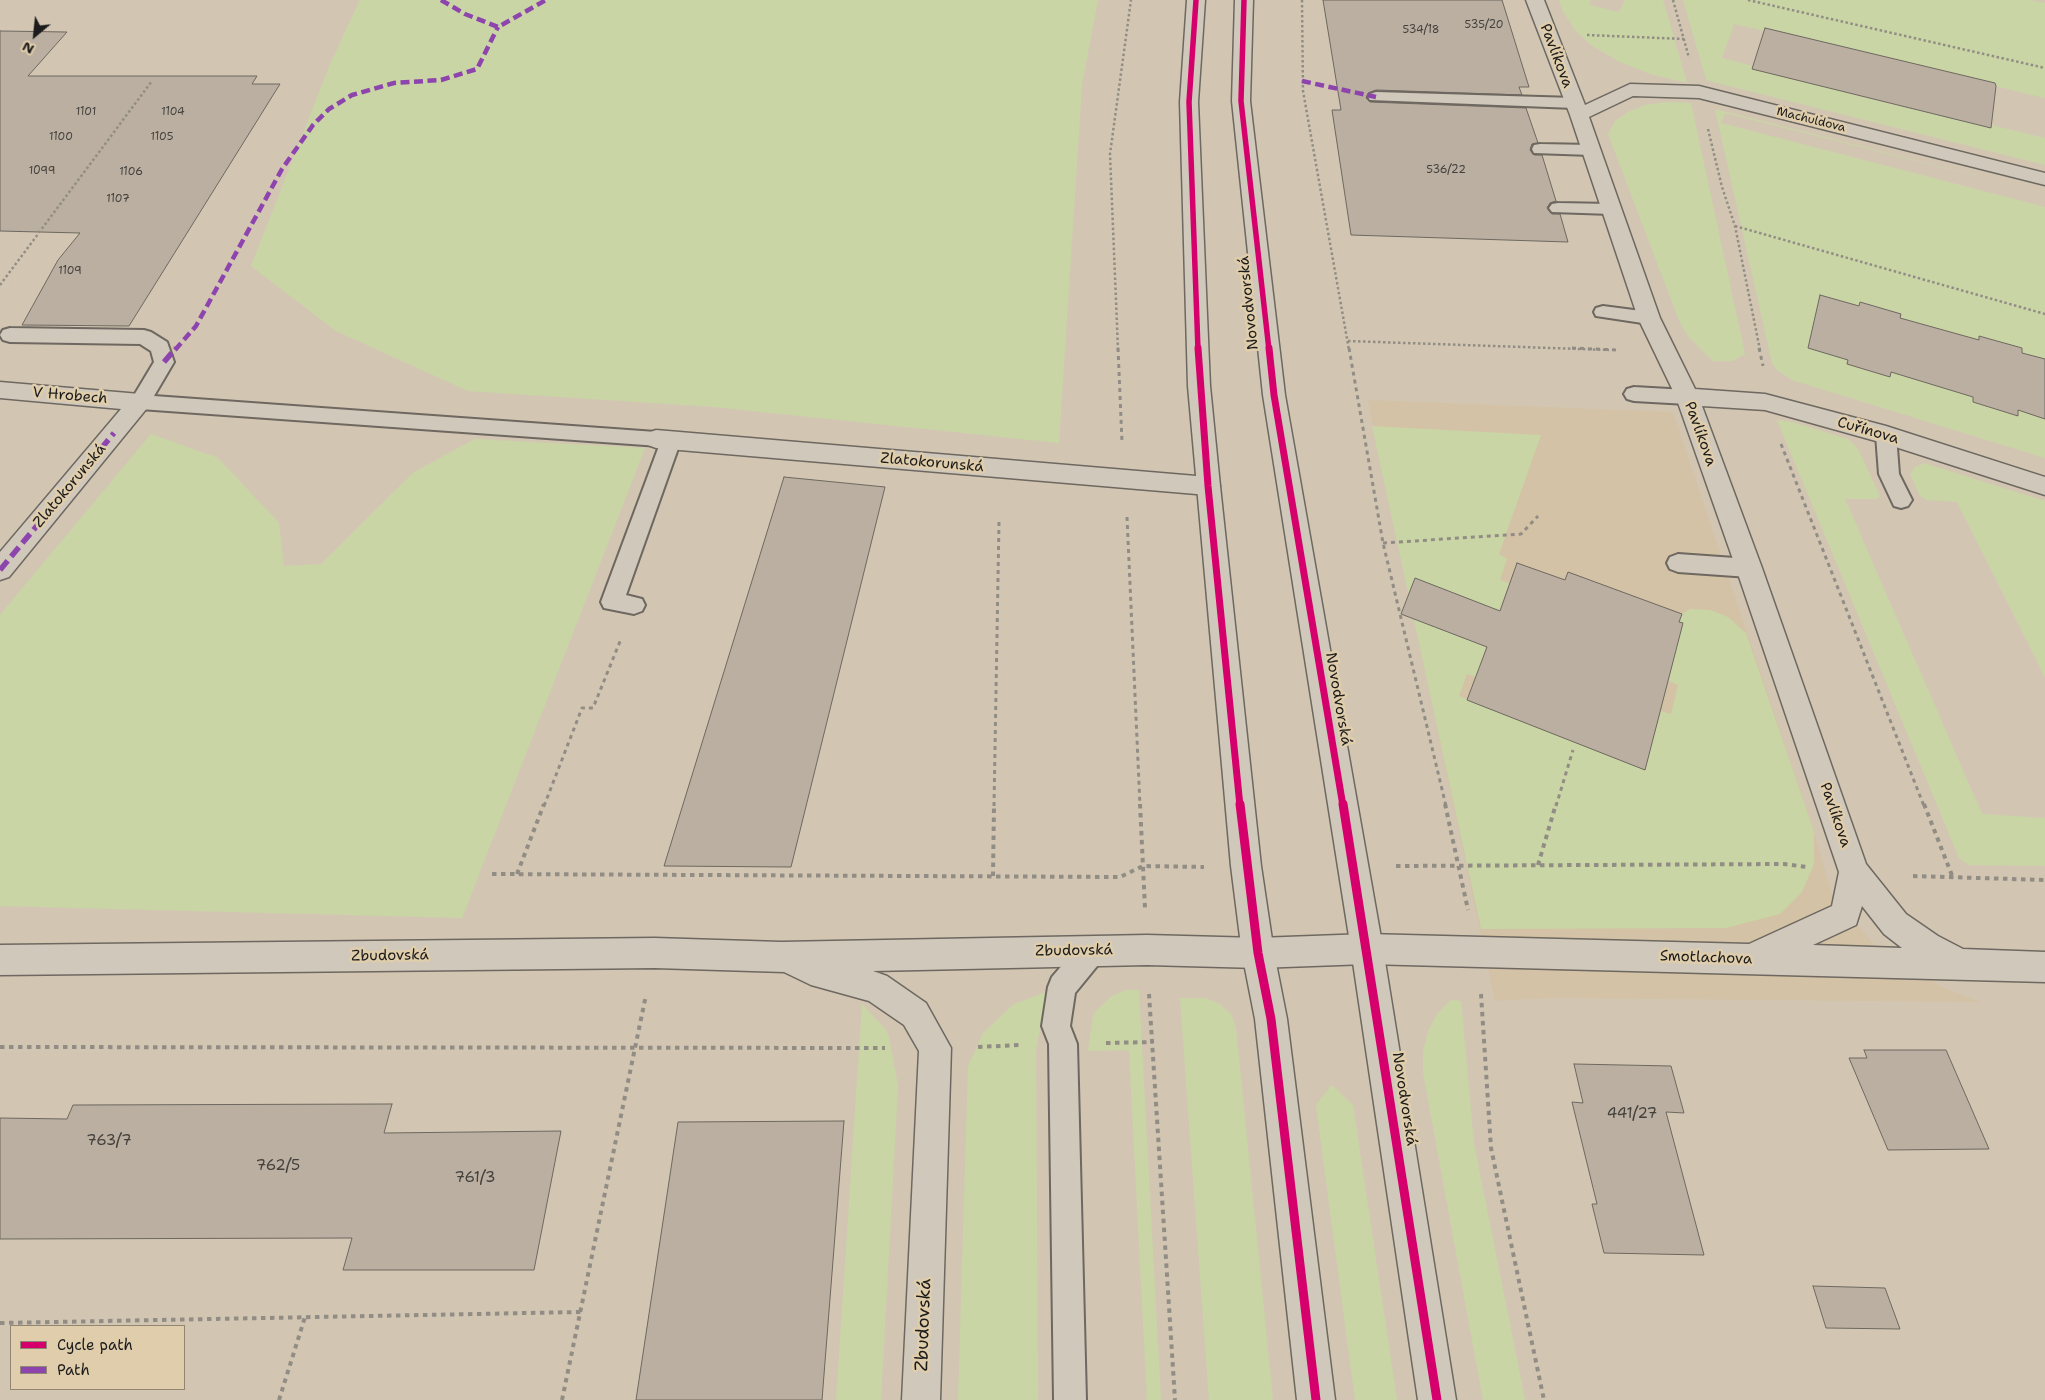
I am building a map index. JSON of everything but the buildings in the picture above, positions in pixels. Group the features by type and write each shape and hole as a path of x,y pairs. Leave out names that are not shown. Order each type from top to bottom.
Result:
{"street":[{"path":"1196,0 1188,102 1199,386 1246,866 1258,953 1271,1019 1316,1400"},
{"name":"Novodvorská","path":"1244,0 1241,101 1274,395 1367,949 1437,1400"},
{"name":"Pavlíkova","path":"1535,0 1591,150 1649,318 1687,397 1749,568 1854,872"},
{"name":"Machuldova","path":"1576,109 1630,90 1699,92 2045,179"},
{"name":"V Hrobech","path":"0,390 140,402"},
{"name":"Cuřínova","path":"1687,397 1765,402 1886,435 2045,486"},
{"name":"Zlatokorunská","path":"0,570 140,402"},
{"name":"Zlatokorunská","path":"663,440 1208,486"},
{"path":"1749,959 1845,915 1854,872"},
{"path":"1854,872 1895,924 1927,947 1961,965"},
{"name":"Zbudovská","path":"0,960 655,953 780,956 1147,950 1258,953 1367,949"},
{"name":"Smotlachova","path":"1367,949 2045,967"},
{"name":"Zbudovská","path":"780,956 811,970 876,987 915,1014 935,1048 921,1400"}],"lane":[{"path":"1382,97 1479,100 1576,109"},
{"path":"1540,149 1591,150"},
{"path":"1558,208 1611,209"},
{"path":"1603,312 1649,318"},
{"path":"10,335 144,337 160,347 164,362 140,402 663,440 612,602 634,605"},
{"path":"1634,394 1687,397"},
{"path":"1886,435 1890,474 1901,500"},
{"path":"1678,563 1749,568"},
{"path":"1070,1400 1063,1044 1056,1026 1062,986 1092,951"}],"path":[{"path":"1122,443 1110,154 1131,0"},
{"path":"1302,0 1303,91 1383,543 1460,866 1469,915"},
{"path":"1748,0 2045,68"},
{"path":"1547,33 1684,40"},
{"path":"0,285 152,81"},
{"path":"1734,226 2045,314"},
{"path":"1348,341 1665,352"},
{"path":"1126,516 1145,912"},
{"path":"1383,543 1521,534 1538,516"},
{"path":"993,876 998,521"},
{"path":"517,874 582,708 593,708 634,605"},
{"path":"1538,865 1574,750"},
{"path":"1395,866 1784,864 1854,872 1953,878 2045,880"},
{"path":"492,874 1120,877 1143,866 1208,867"},
{"path":"562,1400 655,953"},
{"path":"1480,986 1484,1012 1491,1148 1544,1400"},
{"path":"1149,988 1175,1400"},
{"path":"0,1047 935,1048 1153,1042"},
{"path":"0,1323 581,1312"},
{"path":"279,1400 305,1317"}],"shaded area":[{"path":"1368,400 1673,412 1814,832 1832,894 1875,946 1942,987 1981,1002 1549,998 1495,1001"}],"green space":[{"path":"360,0 1098,0 1082,84 1059,443 714,407 468,391 336,331 251,266 331,62"},
{"path":"1559,0 1591,0 1589,5 1619,12 1625,0 1663,0 1687,83 1650,74 1618,61 1591,45 1576,31 1562,10"},
{"path":"1683,0 2030,0 2045,3 2045,98 1995,86 1995,83 1734,24 1722,58 1753,66 1753,69 1851,90 1851,94 1990,128 1991,125 2045,138 2045,165 1709,81 1706,79"},
{"path":"1667,102 1691,103 1745,354 1732,361 1713,361 1689,337 1680,323 1608,134 1615,121 1628,112 1645,105"},
{"path":"1715,109 2045,193 1725,113 1721,123 2045,207 2045,359 2022,353 2022,348 1980,336 1979,340 1900,318 1901,313 1860,302 1859,306 1820,295 1808,347 1848,360 1848,365 1890,377 1891,372 1973,397 1973,402 2017,416 2018,410 2045,419 2045,458 1792,380 1777,370 1772,363"},
{"path":"1777,420 1792,422 1848,439 1858,449 1880,496 1876,499 1845,499 1982,814 2045,818 2045,866 1969,865 1959,858"},
{"path":"1372,426 1541,435 1499,554 1507,559 1500,580 1509,583 1499,611 1448,632 1486,647 1476,677 1467,674 1459,696 1645,770 1661,711 1671,714 1678,685 1668,681 1683,623 1679,622 1682,614 1690,609 1710,610 1728,617 1746,633 1814,832 1814,864 1802,892 1780,914 1726,928 1481,929"},
{"path":"151,434 218,458 279,523 284,566 321,564 414,472 475,439 645,448 462,918 0,906 0,615"},
{"path":"1924,463 2045,501 2045,677 1957,502 1927,500 1920,496 1910,474 1914,468"},
{"path":"1052,990 1043,1012 1036,1049 1038,1400 958,1400 968,1067 983,1033 1014,1004"},
{"path":"1127,990 1139,990 1161,1400 1147,1400 1129,1050 1088,1051 1093,1016 1096,1011 1112,996"},
{"path":"1180,998 1206,998 1220,1004 1232,1016 1236,1028 1273,1400 1209,1400"},
{"path":"1451,1000 1461,1001 1474,1144 1525,1400 1483,1400 1423,1072 1423,1052 1428,1031 1438,1013"},
{"path":"862,1004 886,1030 898,1086 881,1400 836,1400"},
{"path":"1332,1085 1353,1105 1397,1400 1355,1400 1316,1105"}],"marked path":[{"path":"441,0 465,14 498,27 546,0"},
{"path":"164,362 196,326 282,169 313,125 329,109 352,95 394,83 441,80 477,69 498,27"},
{"path":"1302,81 1376,97"},
{"path":"0,570 114,433"}],"cycle path":[{"path":"1196,0 1189,102 1199,386 1246,866 1258,953 1271,1019 1316,1400"},
{"path":"1244,0 1241,101 1274,395 1367,949 1437,1400"}]}
